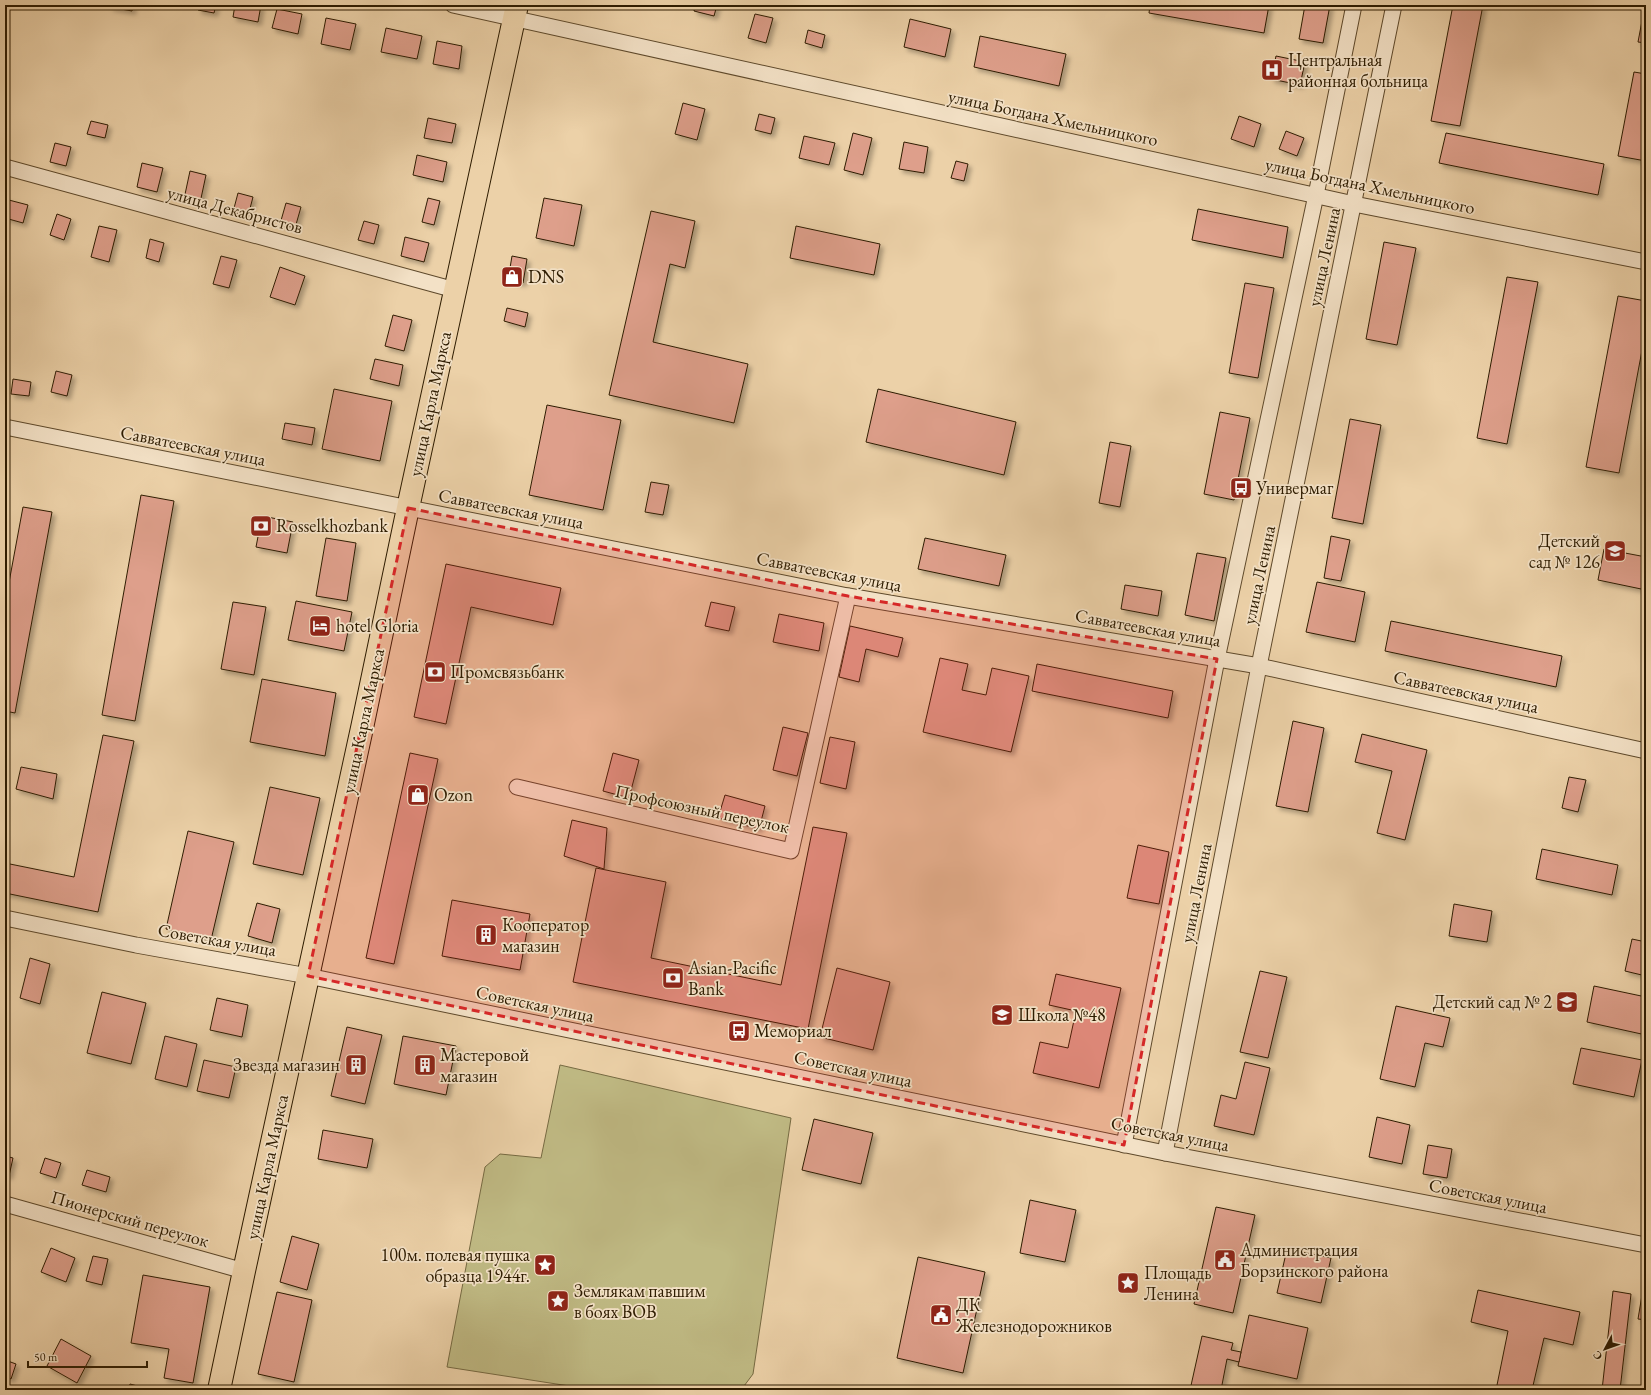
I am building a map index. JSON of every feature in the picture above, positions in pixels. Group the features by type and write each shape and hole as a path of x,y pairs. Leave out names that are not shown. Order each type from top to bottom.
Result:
{"highway":[{"name":"улица Карла Маркса","path":"219,1390 454,290 515,12"}],"street":[{"name":"улица Богдана Хмельницкого","path":"453,5 515,12 1354,204 1646,262"},
{"name":"улица Ленина","path":"1124,1145 1217,659 1316,195 1354,5"},
{"name":"улица Ленина","path":"1165,1153 1259,666 1394,5"},
{"name":"улица Декабристов","path":"5,167 454,290"},
{"name":"Савватеевская улица","path":"5,427 848,596 1259,666 1646,751"},
{"name":"Профсоюзный переулок","path":"517,787 791,851 848,596"},
{"name":"Советская улица","path":"5,918 136,945 308,976 1124,1145 1646,1246"},
{"name":"Пионерский переулок","path":"5,1204 244,1271"}],"highlighted area":[{"path":"408,508 848,596 1217,659 1124,1145 308,976"}],"shaded area":[{"path":"560,1065 791,1118 753,1374 741,1390 595,1390 447,1367 485,1167 500,1154 541,1158"}],"building":[{"path":"110,5 133,5 132,11 110,7"},
{"path":"199,5 216,5 214,13 198,10"},
{"path":"235,5 261,5 258,22 233,17"},
{"path":"695,5 717,5 714,16 694,11"},
{"path":"1150,5 1269,5 1264,33 1149,13"},
{"path":"1305,5 1330,5 1323,43 1299,39"},
{"path":"1453,5 1483,5 1460,126 1431,121"},
{"path":"1646,5 1646,43 1638,42"},
{"path":"277,9 302,14 298,34 272,28"},
{"path":"755,14 773,18 766,43 748,38"},
{"path":"326,18 356,24 350,50 321,44"},
{"path":"910,19 951,29 945,57 904,47"},
{"path":"386,28 422,36 417,59 381,52"},
{"path":"808,30 825,35 822,48 805,43"},
{"path":"980,36 1066,54 1059,86 974,67"},
{"path":"437,41 462,46 459,69 433,64"},
{"path":"1276,56 1305,62 1300,85 1271,79"},
{"path":"1634,72 1646,74 1646,161 1618,156"},
{"path":"683,103 705,109 697,140 675,134"},
{"path":"759,114 775,118 771,134 755,130"},
{"path":"1239,116 1261,124 1254,147 1231,139"},
{"path":"428,118 456,124 452,143 424,138"},
{"path":"91,121 108,125 105,138 87,134"},
{"path":"1286,131 1304,138 1297,156 1279,149"},
{"path":"853,133 872,138 863,175 844,170"},
{"path":"1446,133 1604,164 1598,195 1439,163"},
{"path":"804,136 835,143 829,165 799,158"},
{"path":"904,142 928,147 924,173 899,169"},
{"path":"55,143 71,147 66,166 50,162"},
{"path":"417,155 447,162 443,182 413,175"},
{"path":"956,161 968,164 964,181 951,178"},
{"path":"142,163 163,168 157,192 137,187"},
{"path":"190,171 206,175 200,203 184,199"},
{"path":"238,193 253,197 248,216 233,212"},
{"path":"428,198 440,201 434,225 422,222"},
{"path":"544,198 582,205 574,246 536,238"},
{"path":"5,199 28,205 23,223 5,218"},
{"path":"286,203 301,207 295,228 280,224"},
{"path":"1198,209 1288,227 1283,258 1192,240"},
{"path":"651,211 695,221 685,268 670,264 653,342 748,364 734,423 609,395"},
{"path":"57,214 71,219 64,240 50,235"},
{"path":"364,221 379,225 374,244 358,240"},
{"path":"99,226 117,230 109,262 91,257"},
{"path":"796,226 880,244 874,275 790,258"},
{"path":"405,237 429,243 424,262 401,256"},
{"path":"150,239 164,243 159,262 146,258"},
{"path":"1384,242 1416,248 1397,345 1366,339"},
{"path":"221,256 237,260 229,288 213,284"},
{"path":"512,256 527,259 523,283 508,280"},
{"path":"280,267 305,276 295,305 270,297"},
{"path":"1507,277 1538,282 1507,444 1477,438"},
{"path":"1245,283 1274,288 1258,378 1229,373"},
{"path":"1618,296 1646,301 1646,329 1619,473 1586,467"},
{"path":"507,308 528,313 525,327 504,321"},
{"path":"393,315 412,320 404,351 385,346"},
{"path":"375,359 403,365 399,386 370,379"},
{"path":"56,371 72,375 67,396 51,392"},
{"path":"13,379 31,382 29,396 11,394"},
{"path":"334,389 392,401 380,461 322,449"},
{"path":"878,389 1016,422 1004,475 866,442"},
{"path":"547,405 621,420 603,510 529,495"},
{"path":"1220,412 1250,418 1234,500 1204,494"},
{"path":"1350,419 1381,425 1363,524 1332,518"},
{"path":"285,423 315,428 312,445 282,439"},
{"path":"1110,442 1131,446 1120,507 1099,503"},
{"path":"651,482 669,485 663,515 645,512"},
{"path":"141,495 174,501 135,721 102,715"},
{"path":"23,507 52,512 15,713 5,711 5,604"},
{"path":"262,516 293,522 287,553 256,547"},
{"path":"1331,536 1350,540 1341,581 1324,578"},
{"path":"326,538 356,543 347,601 316,596"},
{"path":"925,538 1006,555 999,586 918,569"},
{"path":"1604,549 1646,557 1646,590 1598,580"},
{"path":"1197,553 1226,558 1214,621 1185,615"},
{"path":"446,564 561,588 553,625 471,607 446,724 414,717"},
{"path":"1317,582 1365,592 1355,642 1306,632"},
{"path":"1125,585 1162,591 1158,616 1121,609"},
{"path":"296,601 352,612 344,651 288,640"},
{"path":"233,602 266,607 254,675 221,669"},
{"path":"711,602 735,607 729,631 705,626"},
{"path":"779,614 824,623 819,651 773,642"},
{"path":"1391,621 1562,656 1556,687 1385,651"},
{"path":"850,626 903,638 898,657 866,649 859,682 839,677"},
{"path":"940,658 968,664 962,690 986,695 992,668 1029,676 1011,752 923,732"},
{"path":"1037,664 1173,691 1168,718 1032,691"},
{"path":"262,679 336,693 325,756 250,742"},
{"path":"1293,721 1324,728 1308,812 1276,806"},
{"path":"783,727 808,733 797,776 773,770"},
{"path":"1362,734 1427,750 1405,840 1377,833 1392,771 1355,762"},
{"path":"103,735 134,741 98,912 5,893 5,863 74,877"},
{"path":"830,737 855,742 846,789 820,783"},
{"path":"410,753 438,759 394,964 366,958"},
{"path":"613,753 639,760 629,798 603,791"},
{"path":"21,767 57,774 53,799 16,789"},
{"path":"1569,777 1586,780 1578,812 1562,808"},
{"path":"270,787 320,798 303,875 253,864"},
{"path":"725,795 765,806 759,829 718,818"},
{"path":"572,820 607,828 604,869 564,856"},
{"path":"813,827 847,833 808,1029 573,982 596,868 666,882 651,958 781,985"},
{"path":"188,831 234,842 211,940 166,929"},
{"path":"1138,845 1169,852 1159,904 1127,898"},
{"path":"1542,849 1618,865 1612,895 1536,879"},
{"name":"Кооператор магазин","path":"452,900 530,914 520,970 442,956"},
{"path":"257,903 280,909 272,943 248,936"},
{"path":"1454,904 1492,911 1487,942 1449,936"},
{"path":"1632,939 1646,942 1646,976 1625,971"},
{"path":"30,958 50,964 40,1004 20,998"},
{"path":"837,968 890,982 873,1050 820,1037"},
{"path":"1260,971 1287,977 1268,1058 1240,1052"},
{"path":"1056,974 1121,988 1099,1088 1033,1073 1040,1042 1068,1048 1076,1011 1049,1005"},
{"path":"1594,986 1646,997 1646,1035 1587,1022"},
{"path":"102,992 146,1003 131,1064 87,1053"},
{"path":"217,998 248,1005 242,1037 210,1030"},
{"path":"1396,1006 1450,1018 1443,1047 1425,1043 1415,1087 1380,1079"},
{"name":"Звезда магазин","path":"347,1027 382,1035 365,1104 331,1096"},
{"path":"165,1036 197,1044 187,1087 155,1079"},
{"name":"Мастеровой магазин","path":"403,1036 456,1046 446,1095 394,1084"},
{"path":"1581,1048 1642,1060 1634,1097 1573,1084"},
{"path":"204,1060 236,1067 229,1098 197,1091"},
{"path":"1245,1062 1270,1068 1254,1135 1214,1126 1221,1095 1236,1099"},
{"path":"1377,1117 1410,1125 1402,1164 1369,1157"},
{"path":"814,1119 873,1133 861,1184 802,1170"},
{"path":"323,1130 373,1139 367,1168 318,1159"},
{"path":"1428,1145 1452,1149 1447,1178 1423,1174"},
{"path":"5,1156 13,1158 9,1176 5,1175"},
{"path":"45,1158 61,1163 56,1178 40,1173"},
{"path":"87,1170 110,1177 106,1192 82,1185"},
{"path":"1030,1200 1076,1210 1065,1262 1020,1253"},
{"name":"Администрация Борзинского района","path":"1216,1207 1255,1215 1233,1313 1194,1304"},
{"path":"292,1236 319,1244 307,1290 280,1282"},
{"path":"51,1248 75,1258 66,1282 41,1272"},
{"path":"1287,1249 1331,1258 1321,1303 1277,1293"},
{"path":"93,1256 108,1259 102,1285 86,1281"},
{"name":"ДК Железнодорожников","path":"918,1257 985,1272 963,1373 897,1358"},
{"path":"143,1275 210,1287 193,1383 164,1378 169,1349 131,1343"},
{"path":"1643,1289 1646,1290 1646,1320 1638,1319"},
{"path":"1478,1290 1580,1312 1573,1345 1544,1338 1532,1390 1496,1390 1508,1331 1471,1322"},
{"path":"1613,1291 1631,1294 1620,1390 1602,1390"},
{"path":"277,1292 312,1300 294,1382 258,1374"},
{"path":"1249,1315 1308,1328 1297,1379 1238,1366"},
{"path":"1202,1336 1233,1343 1231,1350 1241,1352 1239,1362 1227,1359 1221,1390 1190,1390"},
{"path":"61,1339 91,1356 77,1383 47,1366"},
{"path":"5,1360 16,1364 11,1379 5,1377"},
{"path":"1646,1366 1646,1390 1642,1390"},
{"path":"130,1384 145,1388 145,1390 128,1390"}],"place":[{"name":"Центральная районная больница","path":"1272,70"},
{"name":"DNS","path":"512,277"},
{"name":"Универмаг","path":"1241,488"},
{"name":"Rosselkhozbank","path":"261,526"},
{"name":"Детский сад № 126","path":"1615,551"},
{"name":"hotel Gloria","path":"320,626"},
{"name":"Промсвязьбанк","path":"435,672"},
{"name":"Ozon","path":"418,795"},
{"name":"Кооператор магазин","path":"486,935"},
{"name":"Asian-Pacific Bank","path":"673,978"},
{"name":"Детский сад № 2","path":"1567,1002"},
{"name":"Школа №48","path":"1002,1015"},
{"name":"Мемориал","path":"739,1031"},
{"name":"Звезда магазин","path":"356,1065"},
{"name":"Мастеровой магазин","path":"425,1065"},
{"name":"Администрация Борзинского района","path":"1225,1260"},
{"name":"100м. полевая пушка образца 1944г.","path":"545,1265"},
{"name":"Площадь Ленина","path":"1128,1283"},
{"name":"Землякам павшим в боях ВОВ","path":"558,1301"},
{"name":"ДК Железнодорожников","path":"941,1315"}]}
